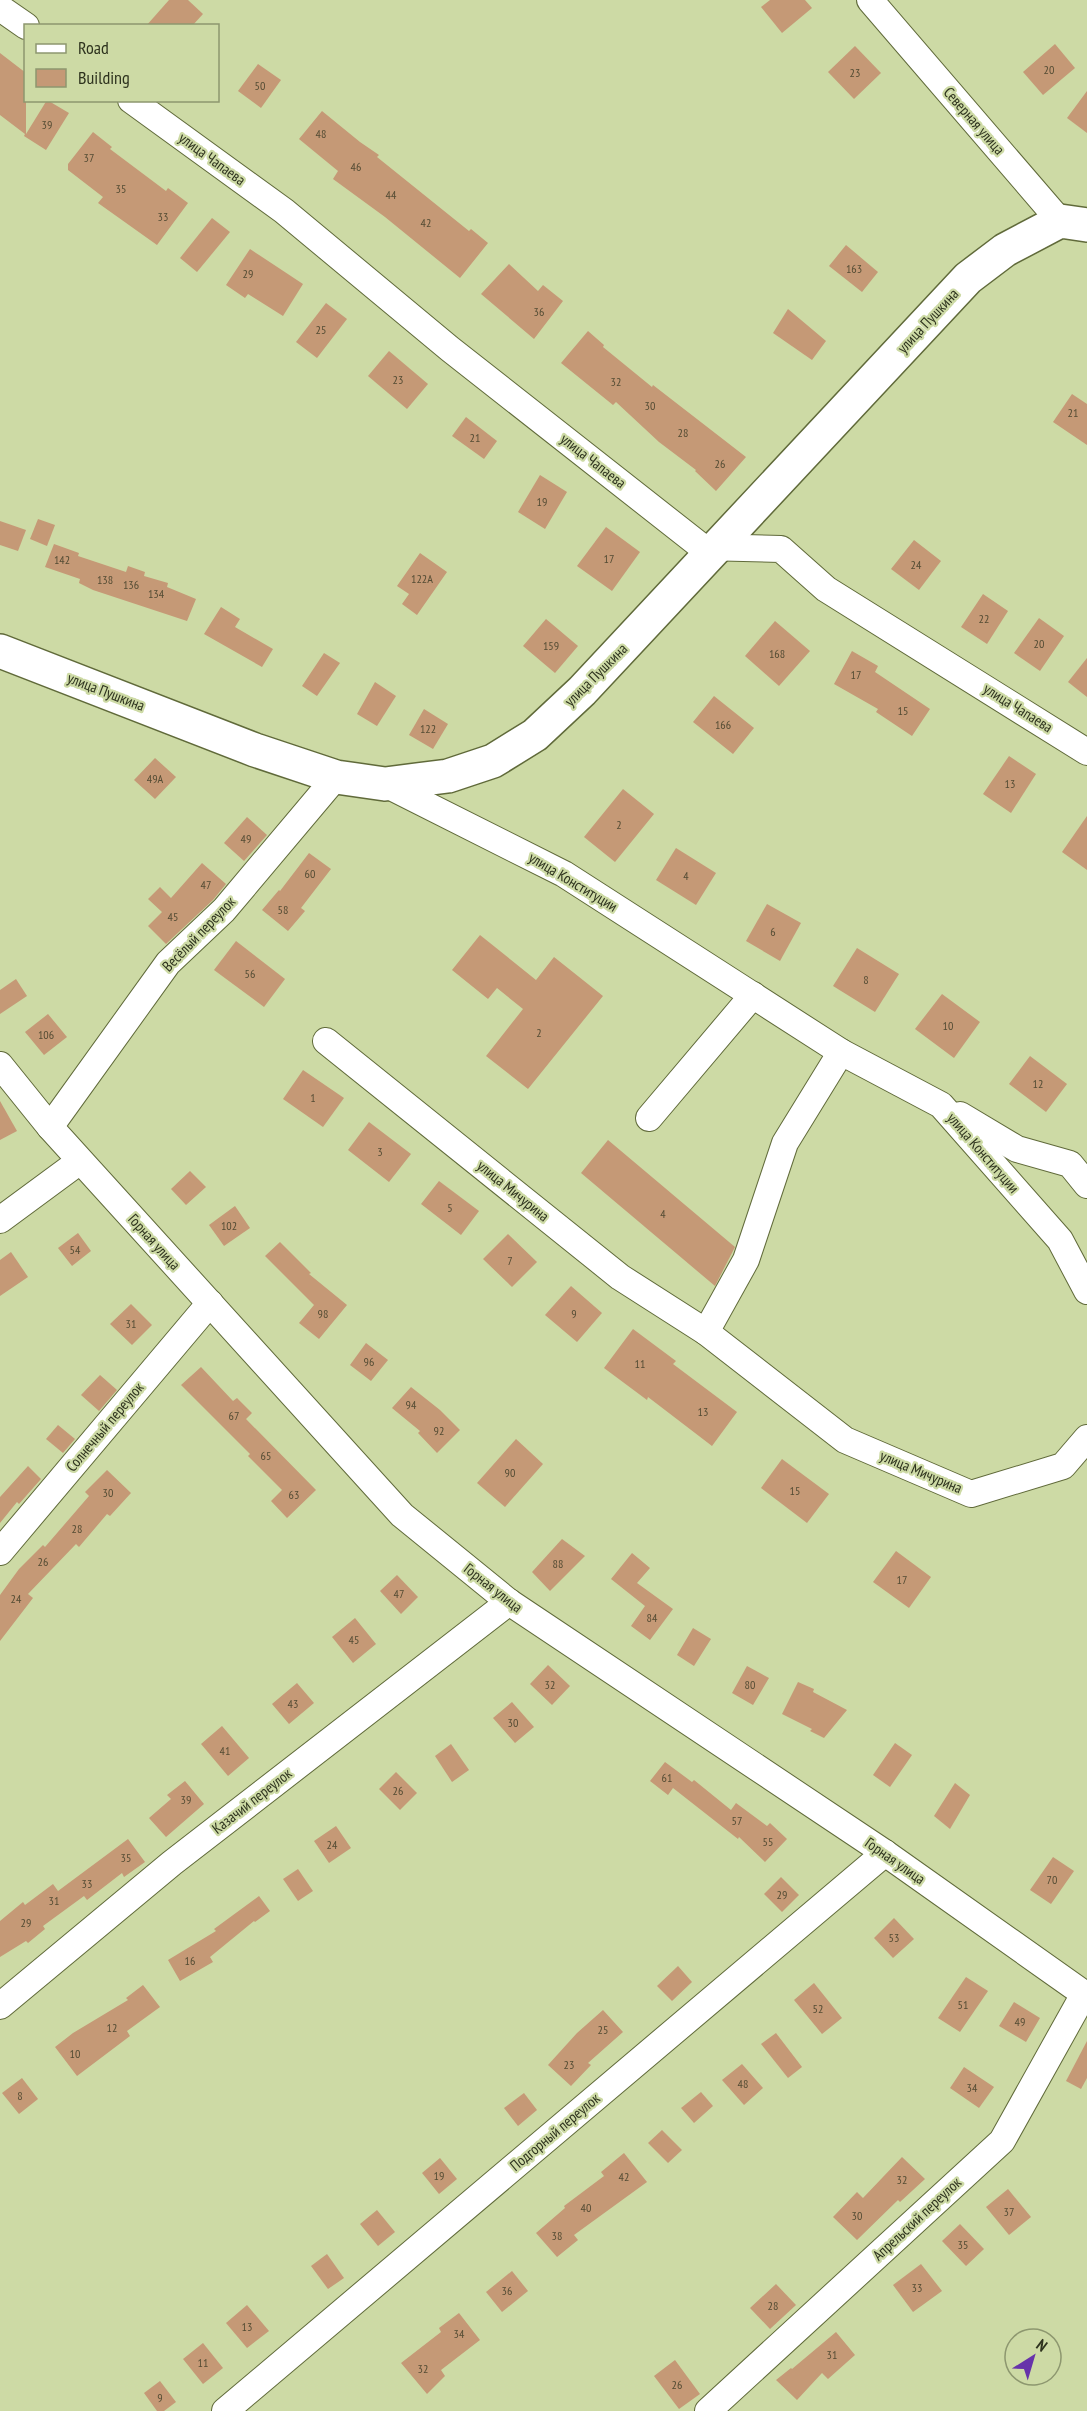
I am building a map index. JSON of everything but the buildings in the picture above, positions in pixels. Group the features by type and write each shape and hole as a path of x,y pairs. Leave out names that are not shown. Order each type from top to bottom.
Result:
{"main road":[{"name":"улица Пушкина","path":"0,651 255,750 336,777 385,784 448,776 493,761 535,735 582,691 968,278 1005,250 1074,223"}],"street":[{"name":"Северная улица","path":"870,0 1074,223"},
{"path":"0,8 24,25"},
{"name":"улица Чапаева","path":"134,102 284,211 450,349 702,547 781,549 826,589 1087,752"},
{"name":"Весёлый переулок","path":"50,1127 168,963 224,910 336,777"},
{"name":"улица Конституции","path":"385,784 564,874 841,1052 941,1105 1060,1240 1087,1291"},
{"path":"649,1118 753,995"},
{"name":"улица Мичурина","path":"326,1041 620,1277 706,1332 845,1440 971,1494 1063,1466 1087,1438"},
{"path":"706,1332 746,1260 785,1143 841,1052"},
{"name":"Горная улица","path":"0,1065 80,1161 402,1515 509,1602 885,1853 1085,1995"},
{"path":"941,1105 1017,1149 1070,1164 1087,1185"},
{"path":"0,1220 80,1161"},
{"name":"Солнечный переулок","path":"0,1552 210,1303"},
{"name":"Казачий переулок","path":"0,2006 172,1863 509,1602"},
{"name":"Подгорный переулок","path":"225,2411 885,1853"},
{"name":"Апрельский переулок","path":"708,2411 1002,2141 1085,1995"}]}
